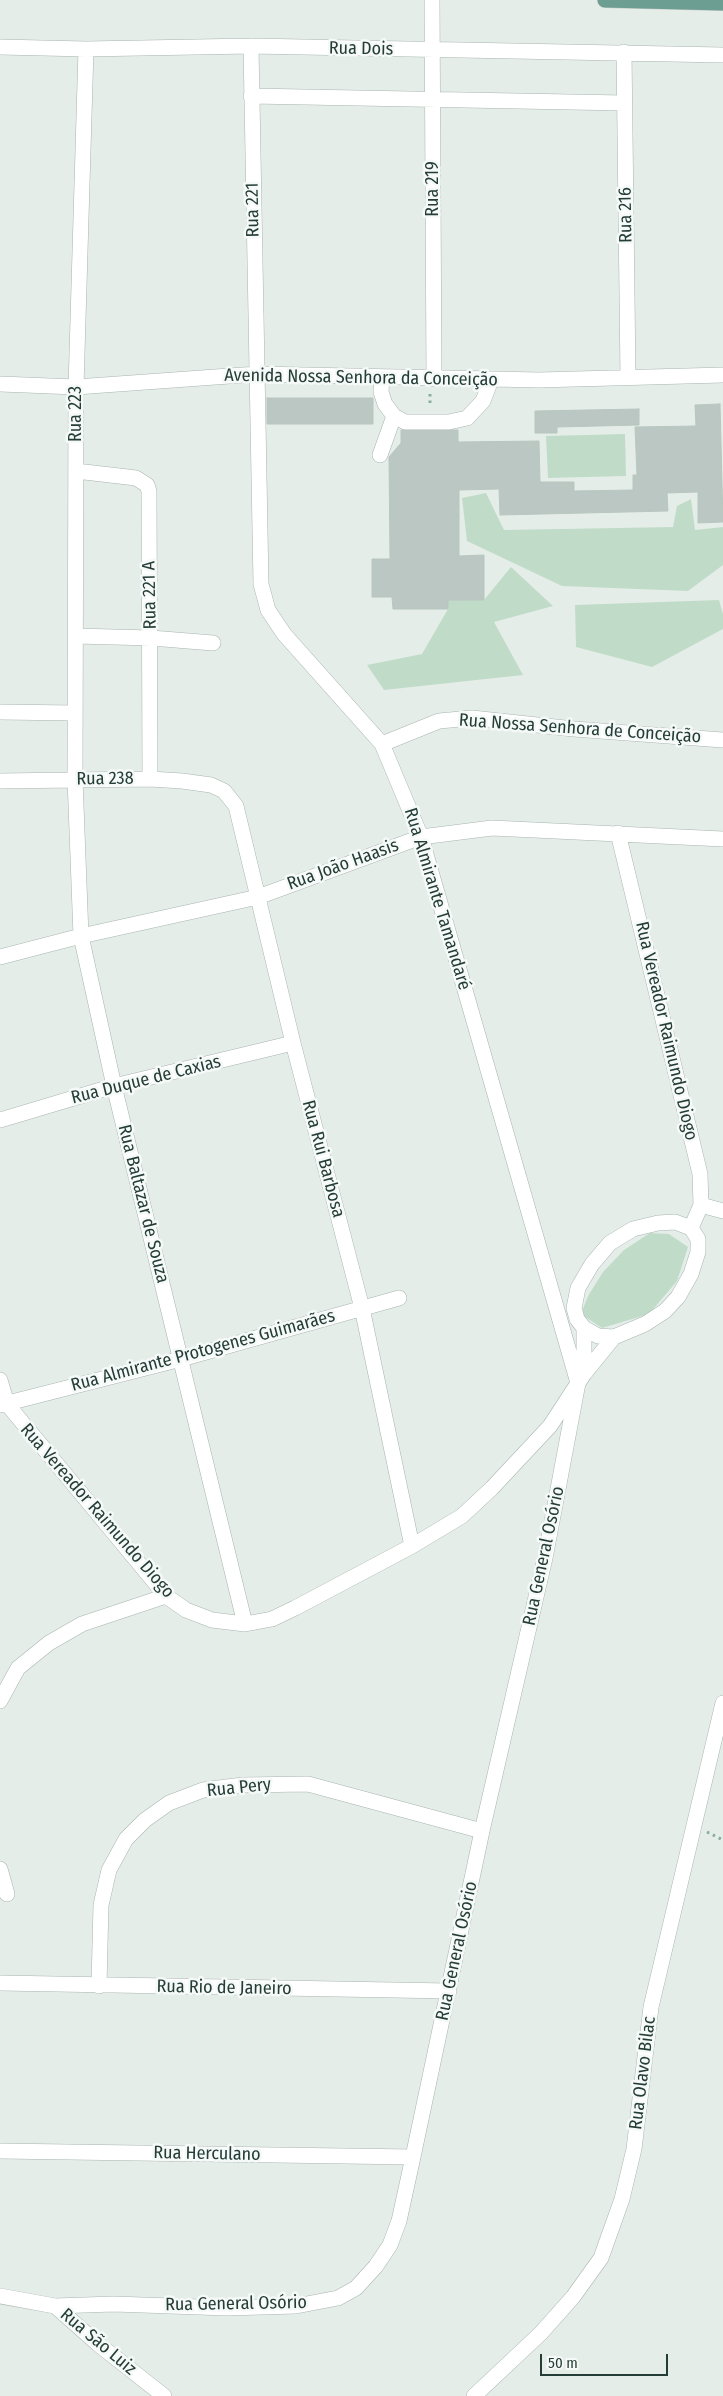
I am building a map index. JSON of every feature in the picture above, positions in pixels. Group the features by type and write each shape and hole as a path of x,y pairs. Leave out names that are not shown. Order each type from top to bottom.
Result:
{"main road":[{"path":"605,0 723,3"}],"street":[{"name":"Rua 219","path":"432,0 434,379"},
{"name":"Rua Dois","path":"0,47 86,50 250,46 433,51 624,52 723,55"},
{"name":"Rua 221","path":"250,46 256,374"},
{"name":"Rua 223","path":"75,779 76,387 86,50"},
{"name":"Rua 216","path":"624,52 628,377"},
{"path":"250,96 624,103"},
{"name":"Avenida Nossa Senhora da Conceição","path":"0,384 76,387 256,374 491,380 723,375"},
{"name":"Rua Almirante Tamandaré","path":"256,374 261,584 268,610 284,634 382,744 421,837 540,1253"},
{"path":"382,377 381,392 385,404 394,416 405,422 449,422 467,418 483,401 491,380"},
{"path":"380,455 394,416"},
{"name":"Rua 221 A","path":"76,471 136,478 147,485 149,491 150,778"},
{"path":"76,636 151,638 213,643"},
{"path":"0,712 75,713"},
{"name":"Rua Nossa Senhora de Conceição","path":"382,744 439,721 472,718 574,729 723,740"},
{"name":"Rua 238","path":"0,781 150,778 211,785"},
{"name":"Rua Baltazar de Souza","path":"75,779 81,936 114,1086 245,1624"},
{"name":"Rua Rui Barbosa","path":"211,785 224,791 236,806 293,1043 362,1308 412,1546"},
{"name":"Rua João Haasis","path":"0,957 81,936 258,897 421,837 492,828 723,839"},
{"name":"Rua Vereador Raimundo Diogo","path":"0,1380 3,1405 166,1596 186,1610 212,1620 245,1624 272,1619 412,1546 462,1516 492,1488 550,1426 581,1379 614,1337 645,1324 666,1311 678,1297 690,1274 698,1252 698,1239 691,1228 701,1205 700,1174 618,833"},
{"name":"Rua Duque de Caxias","path":"0,1120 114,1086 293,1043"},
{"path":"701,1205 723,1211"},
{"path":"614,1337 598,1336 584,1328 577,1319 574,1308 578,1288 592,1264 610,1243 633,1229 658,1223 675,1222 691,1228"},
{"name":"Rua General Osório","path":"0,2296 56,2306 114,2304 237,2308 296,2306 338,2298 356,2288 376,2266 390,2245 399,2220 413,2157 482,1831 545,1558 581,1379 540,1253"},
{"name":"Rua Almirante Protogenes Guimarães","path":"3,1405 181,1359 399,1298"},
{"path":"581,1379 584,1328"},
{"path":"0,1701 18,1668 49,1643 82,1624 166,1596"},
{"name":"Rua Olavo Bilac","path":"474,2396 573,2298 601,2258 622,2199 634,2150 651,2007 723,1703"},
{"name":"Rua Pery","path":"99,1986 101,1906 109,1870 126,1839 145,1820 169,1803 203,1790 243,1785 308,1784 482,1831"},
{"path":"0,1870 7,1894"},
{"name":"Rua Rio de Janeiro","path":"0,1983 449,1991"},
{"name":"Rua Herculano","path":"0,2150 413,2157"},
{"name":"Rua São Luiz","path":"56,2306 98,2344 164,2396"}],"path":[{"path":"430,414 430,391 434,379"}],"green space":[{"path":"625,434 626,476 548,478 546,436"},
{"path":"486,493 504,530 673,527 677,506 691,499 695,530 723,527 723,565 688,591 562,586 467,541 462,498"},
{"path":"511,567 553,606 494,622 523,675 384,690 367,665 422,654 448,609 448,600 484,600"},
{"path":"719,600 723,614 723,629 652,667 576,647 575,605"},
{"path":"650,1233 669,1234 688,1247 677,1281 649,1314 602,1328 581,1314 588,1296 603,1272 624,1250"}],"building":[{"path":"267,398 373,398 373,424 267,424"},
{"path":"720,404 723,522 698,523 698,492 667,493 668,511 500,515 499,489 459,490 459,556 484,555 484,600 448,600 448,609 393,609 392,597 372,597 372,559 390,559 389,457 401,443 401,430 458,430 458,442 539,441 540,482 574,482 574,491 633,490 633,475 637,475 635,427 696,426 695,405"},
{"path":"639,409 639,425 557,427 557,433 535,433 535,411"}]}
